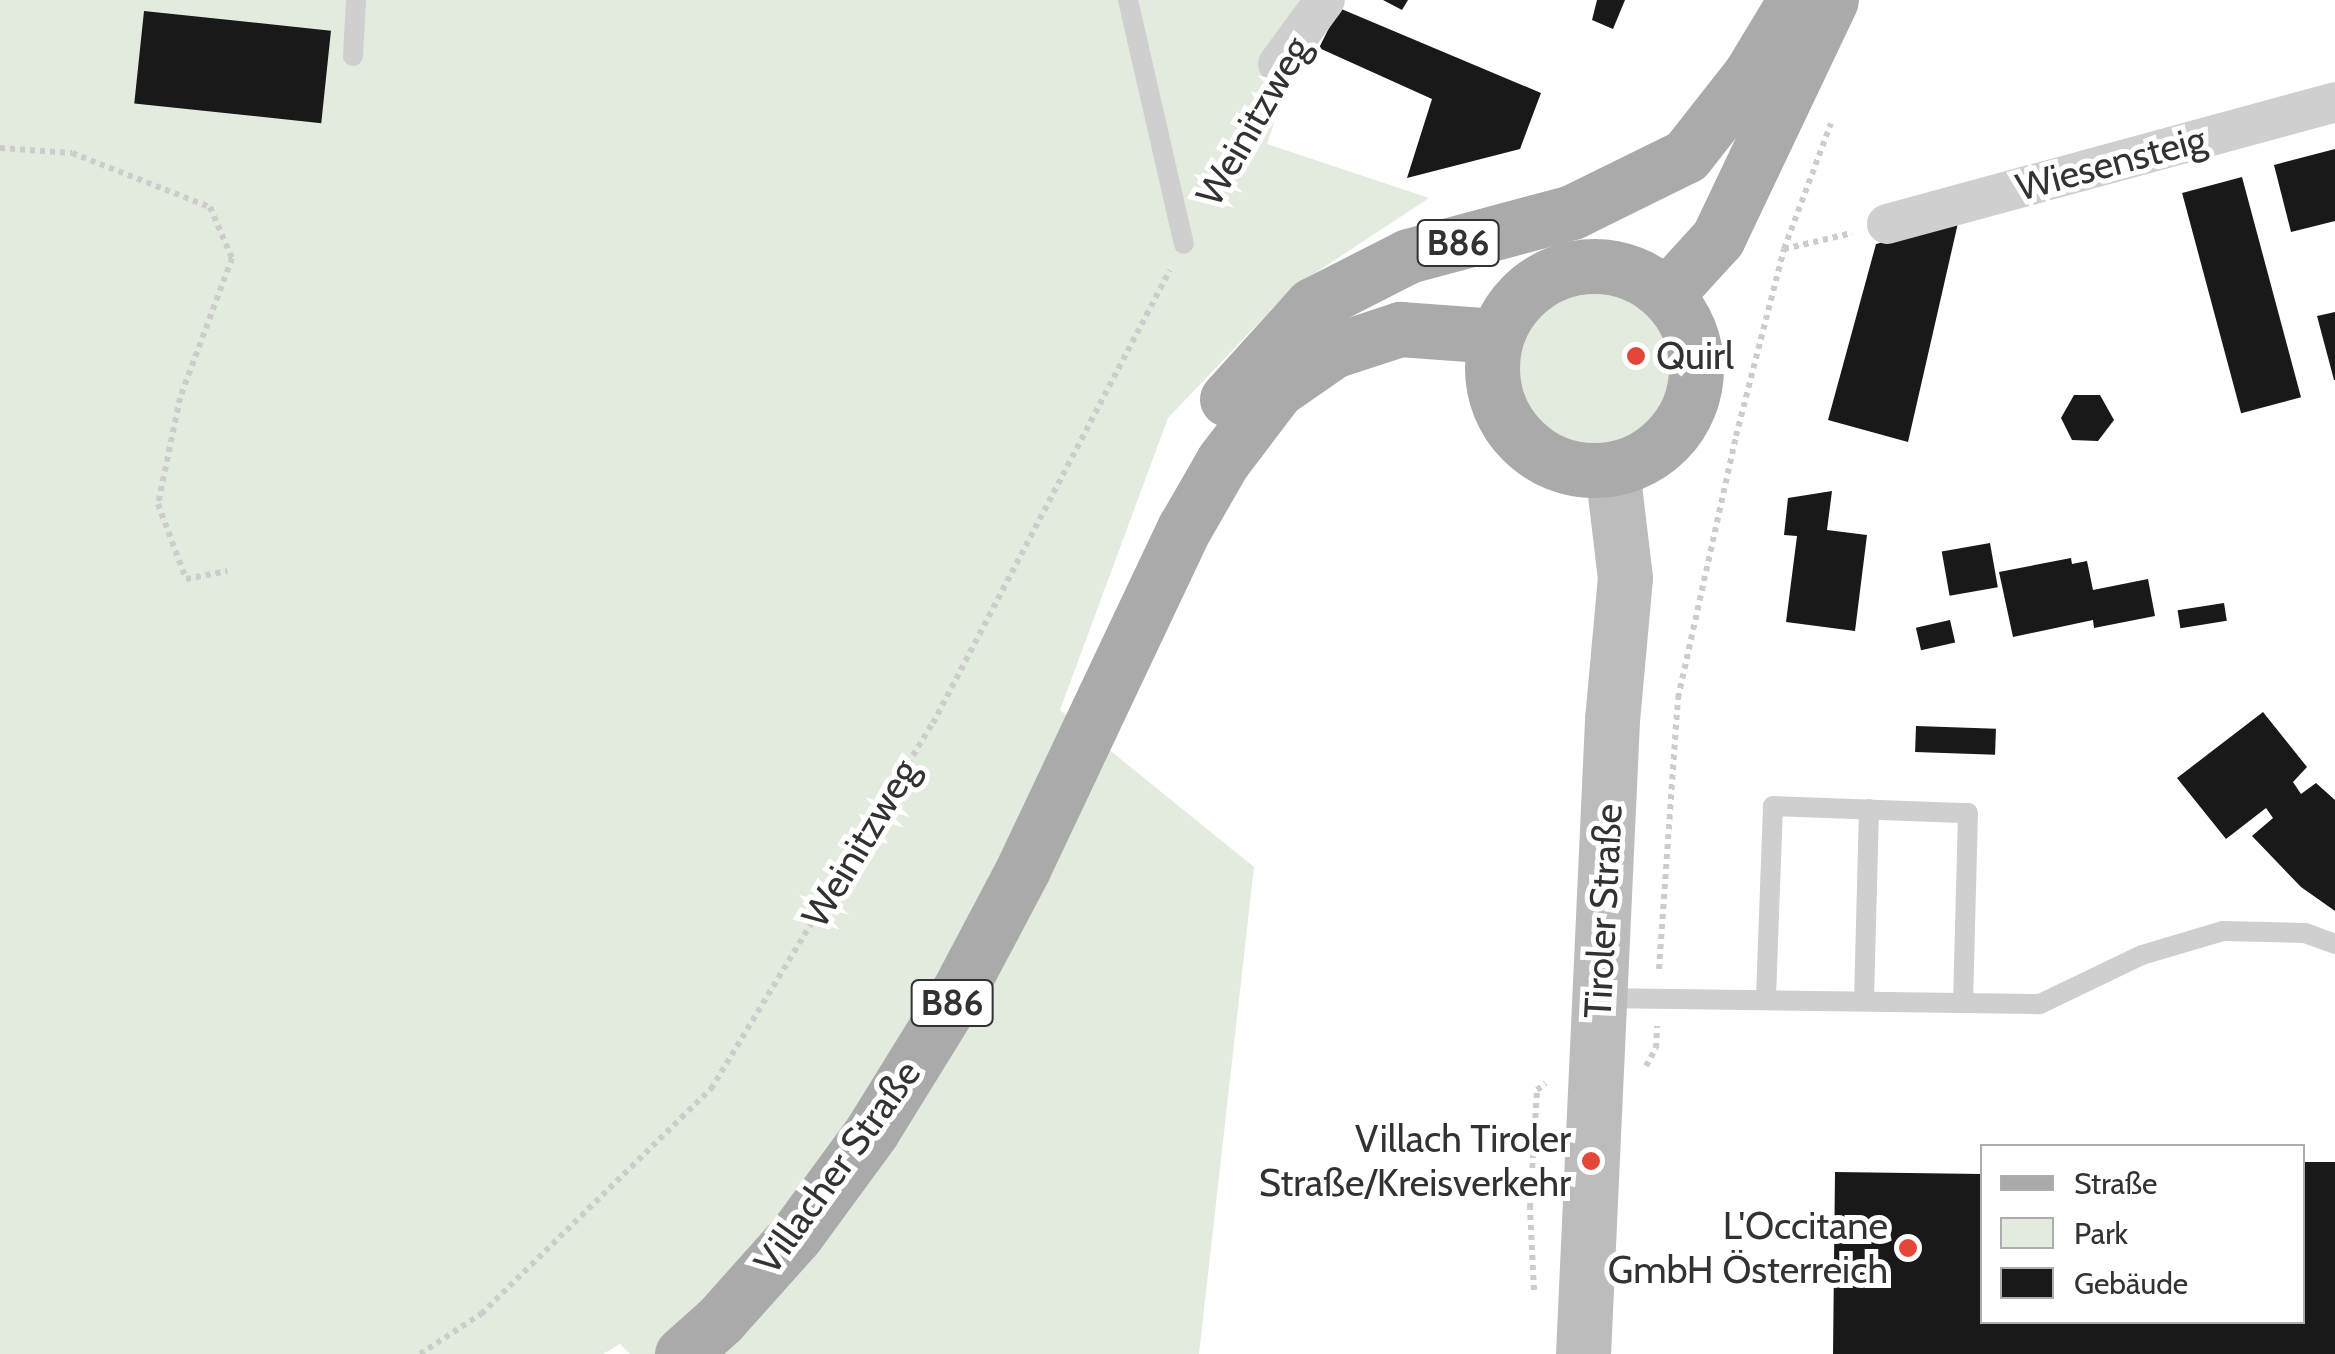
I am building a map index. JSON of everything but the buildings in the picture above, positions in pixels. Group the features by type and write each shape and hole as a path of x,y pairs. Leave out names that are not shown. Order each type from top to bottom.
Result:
{"main road":[{"name":"B86","path":"1184,527 1168,494 1198,431 1312,305 1408,256 1572,212 1686,156 1751,73 1795,0"},
{"path":"1666,295 1718,238 1831,0"},
{"path":"1618,268 1666,295 1694,343 1694,390 1687,412 1670,437 1647,456 1612,469 1581,470 1553,462 1513,430 1496,398 1492,370 1496,336 1512,306 1536,283 1564,270 1618,268"},
{"name":"B86","path":"1184,527 1223,462 1277,390 1332,352 1400,328 1496,336"},
{"name":"Tiroler Straße","path":"1583,1354 1614,681 1624,578 1612,469"},
{"name":"Villacher Straße","path":"682,1354 720,1320 796,1236 872,1132 958,992 1054,804 1184,527"}],"street":[{"name":"Weinitzweg","path":"1278,64 1325,0"},
{"name":"Wiesensteig","path":"1887,224 2335,102"}],"lane":[{"path":"353,56 356,0"},
{"name":"Weinitzweg","path":"1128,0 1184,244"},
{"path":"1766,997 1773,806 1968,813 1962,1002"},
{"path":"1864,1000 1869,809"},
{"path":"1599,998 1766,997 2040,1004 2142,955 2223,931 2305,933 2335,944"}],"path":[{"name":"Weinitzweg","path":"420,1354 481,1314 710,1089 933,723 1278,64"},
{"path":"0,148 72,153 210,207 232,258 180,398 158,504 186,579 227,571"},
{"path":"1660,940 1678,698 1736,436 1784,249 1828,239"},
{"path":"1536,1301 1530,1208 1536,1090 1553,1078"}],"green space":[{"path":"0,0 1315,0 1267,144 1429,198 1291,289 1168,418 1060,710 1254,867 1199,1354 630,1354 620,1344 603,1354 0,1354"},
{"path":"1594,287 1626,293 1653,311 1671,338 1677,370 1671,402 1653,429 1626,447 1594,453 1562,447 1535,429 1517,402 1511,370 1517,338 1535,311 1562,293"}],"place":[{"name":"Quirl","path":"1636,356"},
{"name":"Villach Tiroler Straße/Kreisverkehr","path":"1591,1161"},
{"name":"L'Occitane GmbH Österreich","path":"1908,1248"}]}
